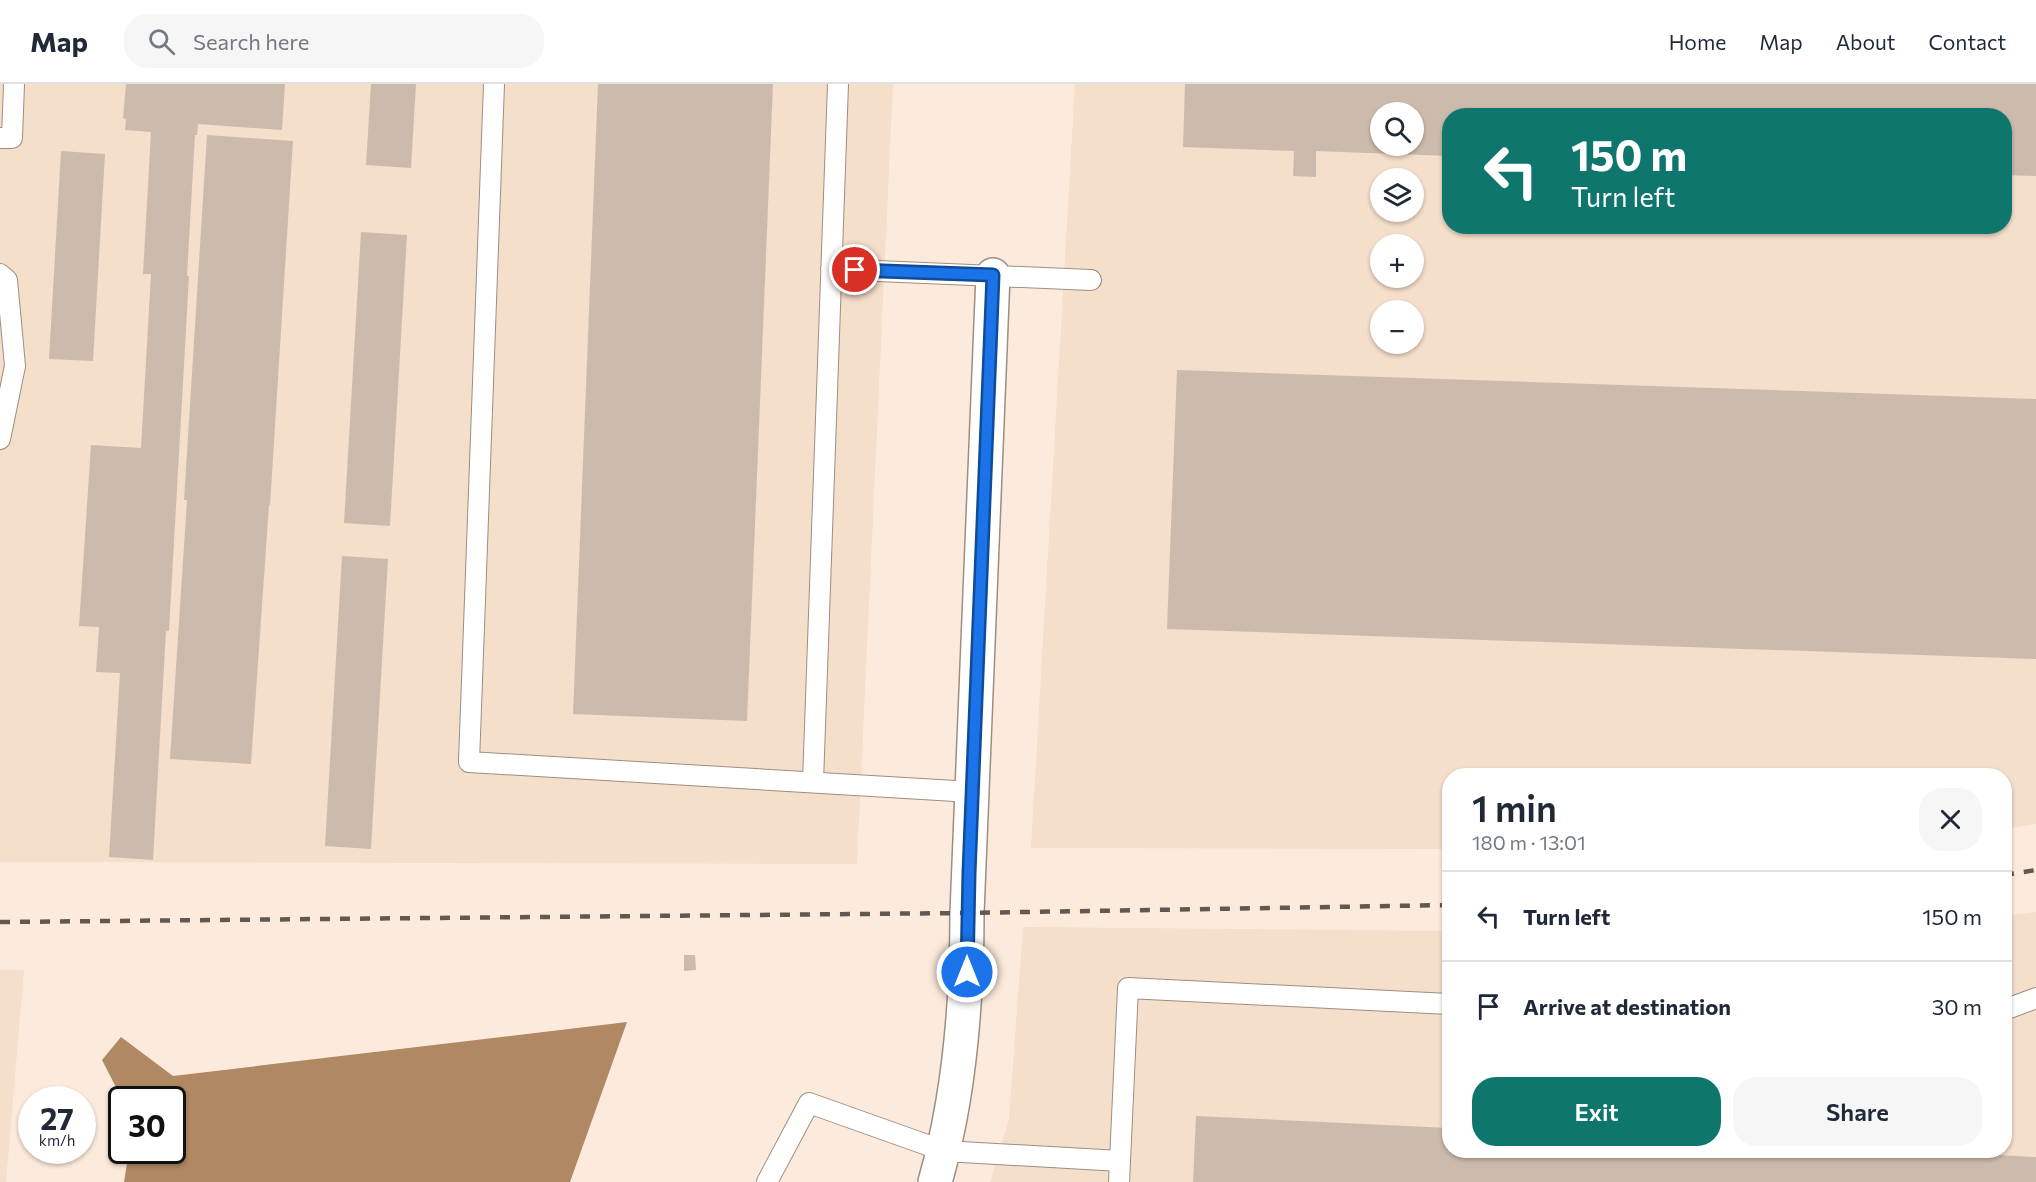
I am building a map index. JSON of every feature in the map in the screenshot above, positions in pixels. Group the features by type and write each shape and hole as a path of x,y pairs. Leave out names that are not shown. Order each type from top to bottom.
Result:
{"street":[{"path":"935,1182 944,1151 957,1078 967,972 967,913 993,275"}],"lane":[{"path":"0,138 12,138 14,84"},
{"path":"494,84 469,762 972,792"},
{"path":"813,782 838,84"},
{"path":"831,269 1091,280"},
{"path":"0,274 7,280 15,366 0,439"},
{"path":"1119,1182 1128,988 1442,1004"},
{"path":"2012,1007 2036,998"},
{"path":"767,1182 809,1103 944,1151 1120,1161"}],"shaded area":[{"path":"0,84 893,84 857,864 0,862"},
{"path":"1075,84 2036,84 2036,824 2012,828 2012,768 1442,768 1442,849 1031,848"},
{"path":"2036,912 2036,1182 990,1182 1009,1119 1023,927 1442,931 1442,1158 2012,1158 2012,915"},
{"path":"0,970 24,970 6,1182 0,1182"},
{"path":"627,1022 570,1182 124,1182 127,1164 186,1164 186,1086 115,1086 102,1060 121,1037 173,1076"}],"building":[{"path":"126,84 285,84 282,130 198,124 197,135 195,135 169,631 166,631 153,860 109,857 120,673 96,672 99,627 79,626 91,445 141,448 151,274 143,274 151,132 125,130 126,119 123,118"},
{"path":"371,84 416,84 411,168 366,165"},
{"path":"598,84 773,84 747,721 573,714"},
{"path":"1185,84 2036,84 2036,176 2012,175 2012,108 1442,108 1442,156 1424,155 1424,102 1370,102 1370,153 1316,151 1316,177 1293,176 1294,151 1183,147"},
{"path":"207,135 293,141 251,764 170,759"},
{"path":"61,151 105,154 93,361 49,359"},
{"path":"361,232 407,235 390,526 344,523"},
{"path":"1177,370 2036,399 2036,659 1167,629"},
{"path":"342,556 388,559 371,849 325,846"},
{"path":"684,955 695,955 696,970 684,971"},
{"path":"1196,1116 1442,1128 1442,1158 2036,1157 2036,1182 1193,1182"}],"railway":[{"path":"2012,874 2036,870"},
{"path":"0,922 967,913 1442,905"}],"route":[{"path":"855,270 993,275 967,913 967,972"}]}
